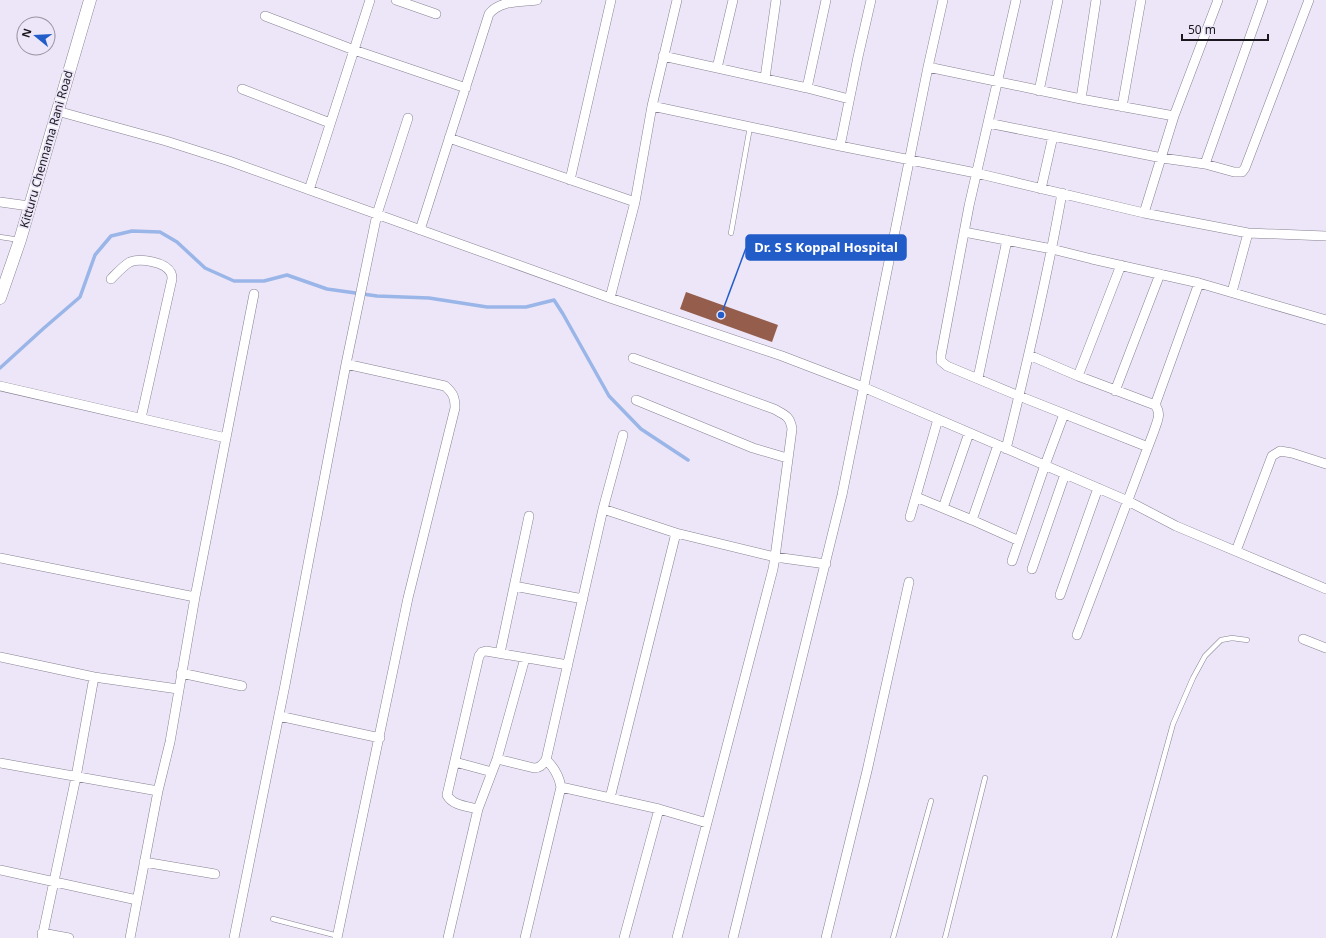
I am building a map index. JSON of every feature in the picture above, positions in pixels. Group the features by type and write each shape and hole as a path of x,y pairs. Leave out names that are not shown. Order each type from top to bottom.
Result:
{"street":[{"name":"Kitturu Chennama Rani Road","path":"0,298 20,240 90,0"},
{"path":"309,190 370,0"},
{"path":"396,0 436,14"},
{"path":"420,230 489,14 499,5 537,0"},
{"path":"570,180 611,0"},
{"path":"610,298 634,202 652,106 677,0"},
{"path":"717,68 733,0"},
{"path":"765,78 776,0"},
{"path":"808,88 826,0"},
{"path":"840,146 870,0"},
{"path":"733,938 842,495 909,160 943,0"},
{"path":"1016,0 976,173 941,361 948,366 1019,396 1148,447"},
{"path":"1039,91 1058,0"},
{"path":"1081,99 1096,0"},
{"path":"1122,107 1141,0"},
{"path":"1144,213 1174,116 1218,0"},
{"path":"1205,164 1263,0"},
{"path":"988,123 1162,158 1205,164 1237,173 1242,172 1245,168 1309,0"},
{"path":"265,16 354,50 466,88"},
{"path":"663,56 808,88 850,100"},
{"path":"928,67 1039,91 1174,116"},
{"path":"242,89 330,123"},
{"path":"652,106 976,173 1144,213 1248,233 1326,236"},
{"path":"57,111 230,161 610,298 782,356 863,387 969,432 1128,501 1176,526 1326,589"},
{"path":"234,938 279,716 346,364 377,214 408,118"},
{"path":"1041,189 1053,136"},
{"path":"449,138 634,202"},
{"path":"972,520 1002,447 1019,396 1052,249 1062,193"},
{"path":"0,202 29,206"},
{"path":"964,232 1052,249 1199,283 1326,320"},
{"path":"1232,292 1248,233"},
{"path":"978,378 1007,240"},
{"path":"111,279 127,264 139,260 159,264 166,267 171,273 172,279 141,418"},
{"path":"1078,376 1121,265"},
{"path":"1115,391 1160,274"},
{"path":"1155,406 1199,283"},
{"path":"130,938 158,791 170,742 195,597 254,294"},
{"path":"1029,355 1155,406 1159,410 1159,416 1148,447 1077,635"},
{"path":"633,358 786,415 790,421 792,429 775,557 677,938"},
{"path":"338,937 408,598 455,408 453,392 445,386 346,364"},
{"path":"0,386 226,438"},
{"path":"636,400 753,448 788,458"},
{"path":"1012,561 1044,465 1064,414"},
{"path":"910,517 938,419"},
{"path":"943,508 969,432"},
{"path":"497,759 534,768 538,768 543,765 546,760 603,509 623,435"},
{"path":"1236,551 1272,456 1280,451 1292,452 1326,464"},
{"path":"1032,569 1065,474"},
{"path":"1060,595 1098,488"},
{"path":"916,497 1019,541"},
{"path":"603,509 676,533 775,557 826,564"},
{"path":"500,653 529,516"},
{"path":"610,798 676,533"},
{"path":"0,558 195,597"},
{"path":"826,938 867,771 908,582"},
{"path":"514,586 583,599"},
{"path":"1303,639 1326,648"},
{"path":"478,809 454,803 450,800 448,795 454,762 479,656 482,652 486,651 568,665"},
{"path":"0,656 94,677 178,689"},
{"path":"448,938 478,809 497,759 525,658"},
{"path":"181,673 242,686"},
{"path":"69,938 42,936 76,777 94,677"},
{"path":"279,716 380,738"},
{"path":"525,938 561,787 560,780 552,766 546,760"},
{"path":"454,762 492,772"},
{"path":"0,763 158,791"},
{"path":"561,787 659,809 707,823"},
{"path":"624,938 659,809"},
{"path":"144,862 214,874"},
{"path":"0,870 137,900"}],"lane":[{"path":"731,233 750,127"},
{"path":"0,237 20,240"},
{"path":"1114,938 1173,724 1190,685 1205,656 1220,640 1232,638 1247,640"},
{"path":"945,938 985,778"},
{"path":"893,938 931,801"},
{"path":"273,919 338,937"}],"building":[{"path":"686,292 778,325 772,342 680,309"}],"waterway":[{"path":"0,368 80,297 95,255 111,236 132,231 160,232 177,242 205,268 234,281 264,281 287,275 327,289 377,296 429,298 487,307 526,307 554,300 609,396 641,429 688,460"}],"place":[{"name":"Dr. S S Koppal Hospital","path":"721,315"}]}
